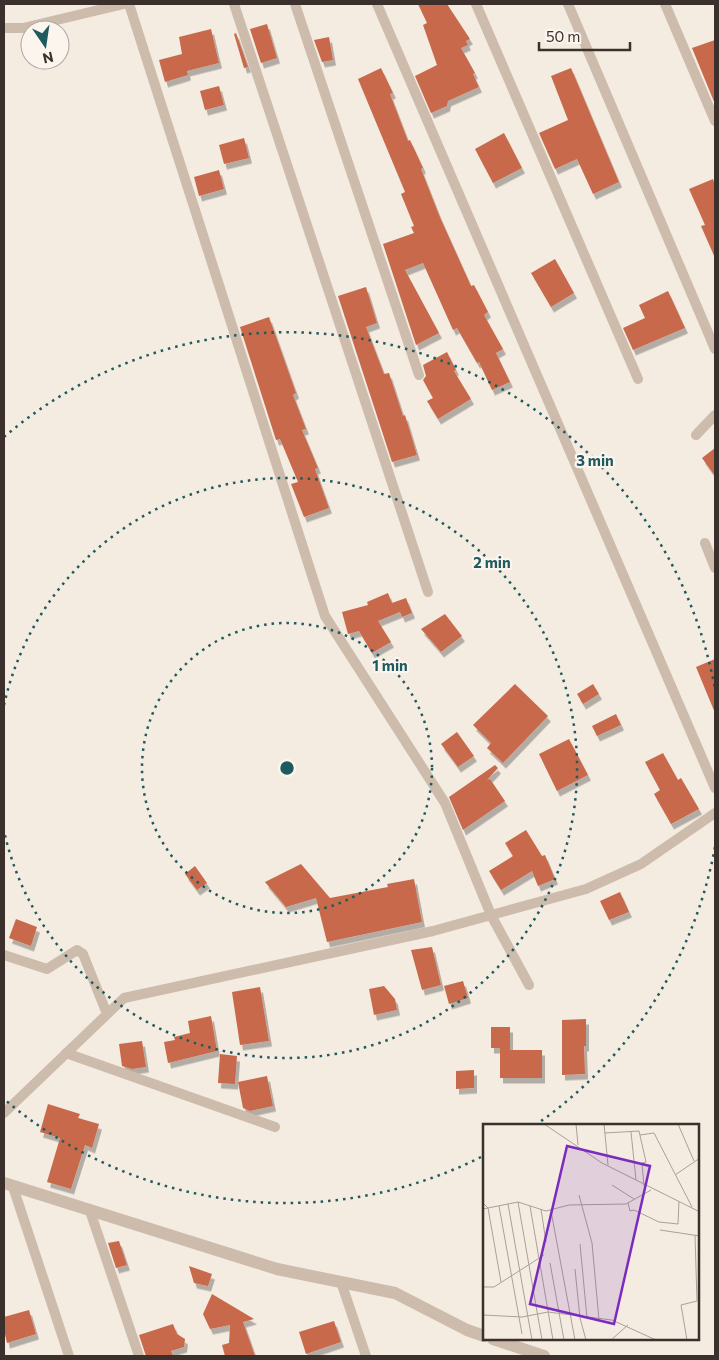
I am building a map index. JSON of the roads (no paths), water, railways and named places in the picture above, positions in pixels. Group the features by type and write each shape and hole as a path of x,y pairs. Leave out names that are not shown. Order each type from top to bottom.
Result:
{"street":[{"path":"4,28 23,28 124,4"},
{"path":"130,4 325,616 445,804 491,915 529,985"},
{"path":"234,4 428,592"},
{"path":"295,4 419,375"},
{"path":"377,4 715,788"},
{"path":"476,4 638,379"},
{"path":"568,4 715,349"},
{"path":"665,4 715,121"},
{"path":"696,435 715,415"},
{"path":"705,543 715,568"},
{"path":"4,1112 124,998 433,931 594,885 641,864 715,813"},
{"path":"4,955 47,969 77,950 83,954 107,1014"},
{"path":"66,1053 275,1127"},
{"path":"8,1185 277,1269 394,1293 467,1330 483,1336"},
{"path":"8,1185 69,1356"},
{"path":"90,1211 139,1356"},
{"path":"341,1282 366,1356"},
{"path":"496,1340 544,1356"}]}
